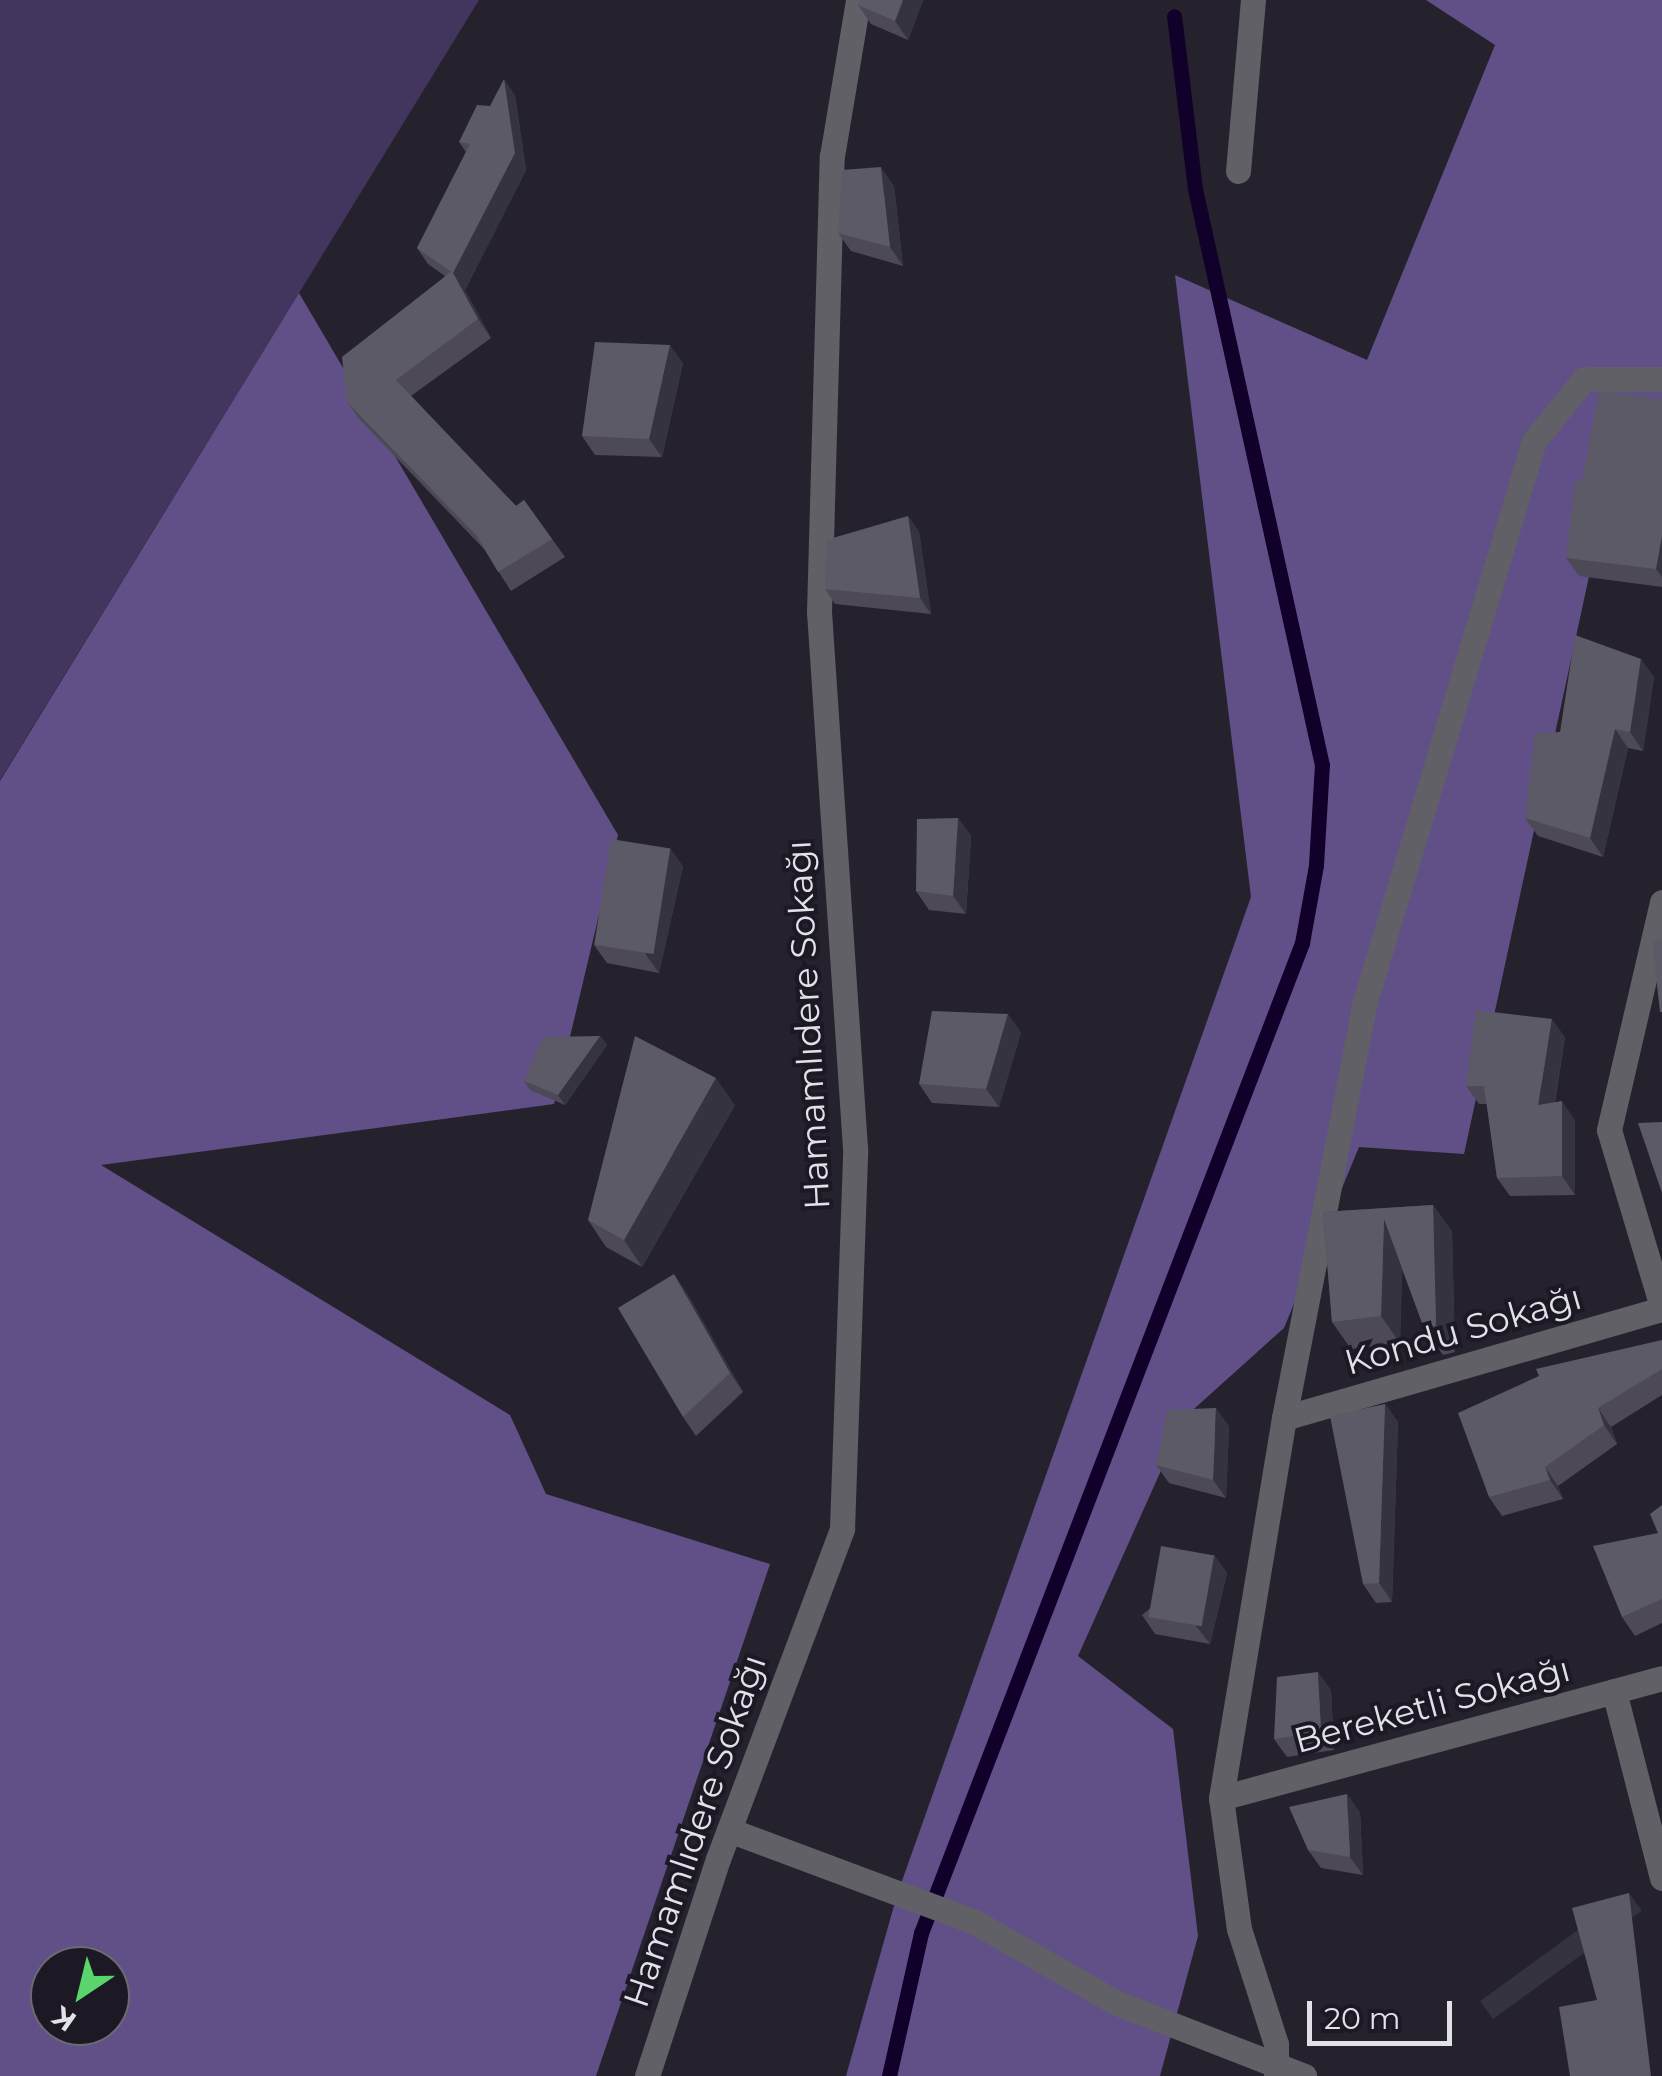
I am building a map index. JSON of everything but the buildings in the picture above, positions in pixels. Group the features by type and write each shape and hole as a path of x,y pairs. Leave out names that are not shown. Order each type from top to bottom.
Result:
{"street":[{"name":"Hamamlıdere Sokağı","path":"647,2076 729,1830 842,1529 855,1148 819,612 832,156 858,0"},
{"path":"1238,171 1252,0"},
{"path":"1277,2069 1239,1929 1221,1798 1284,1418 1364,1005 1534,441 1584,380 1662,379"},
{"path":"1662,902 1609,1130 1662,1308"},
{"name":"Kondu Sokağı","path":"1284,1418 1662,1308"},
{"name":"Bereketli Sokağı","path":"1221,1798 1662,1678"},
{"path":"1614,1691 1662,1878"},
{"path":"729,1830 954,1915 1117,2004 1277,2069 1304,2076"}],"shaded area":[{"path":"0,0 479,0 0,780"},
{"path":"1426,0 1662,0 1662,434 1619,438 1464,1154 1359,1147 1284,1328 1185,1417 1078,1656 1173,1729 1198,1936 1160,2076 846,2076 897,1895 1251,897 1175,275 1367,360 1495,45"},
{"path":"299,293 618,835 554,1104 101,1165 510,1415 546,1494 770,1564 596,2076 0,2076 0,781"}],"waterway":[{"path":"889,2076 921,1933 1302,943 1316,865 1322,765 1195,189 1174,16"}]}
